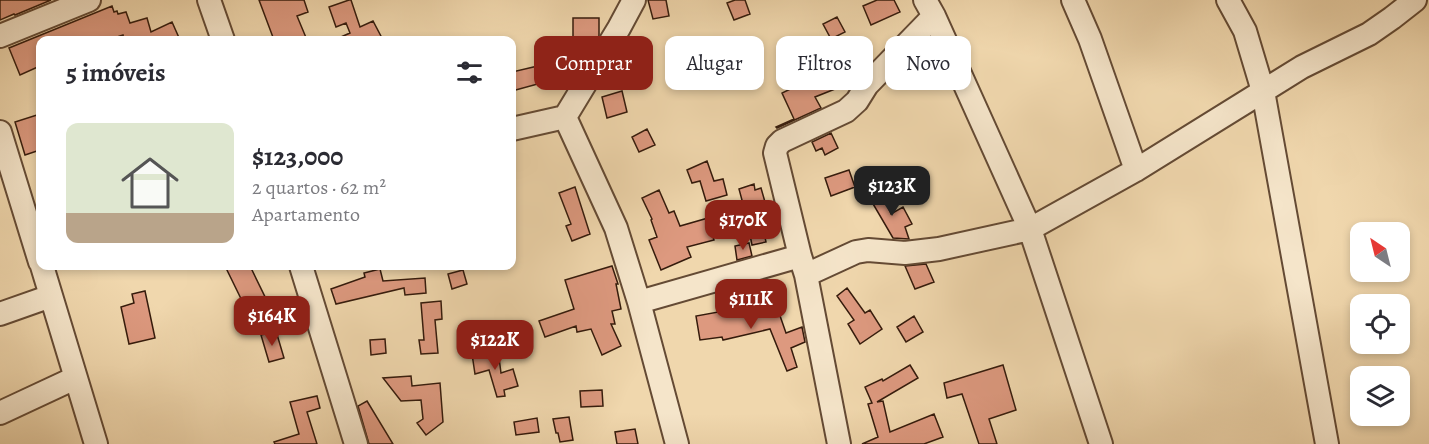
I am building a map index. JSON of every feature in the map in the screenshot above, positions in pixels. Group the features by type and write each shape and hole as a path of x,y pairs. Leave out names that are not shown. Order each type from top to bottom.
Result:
{"street":[{"path":"0,36 89,0"},
{"path":"209,0 222,36"},
{"path":"516,128 565,117 634,0"},
{"path":"1073,0 1090,39 1136,170"},
{"path":"1228,0 1245,31 1263,91 1327,444"},
{"path":"639,302 856,252 868,250 905,253 939,249 1030,228 1136,170 1302,67 1369,34 1415,0"},
{"path":"839,444 803,266 775,153 782,141 846,111 857,101 867,85 929,8 1030,228 1101,444"},
{"path":"565,117 616,228 639,302 677,444"},
{"path":"0,132 36,248"},
{"path":"43,270 96,444"},
{"path":"301,270 356,444"},
{"path":"0,314 51,296"},
{"path":"0,413 75,378"}],"building":[{"path":"0,0 51,0 0,20"},
{"path":"259,0 304,0 308,12 297,16 305,36 272,36"},
{"path":"351,0 360,27 373,21 381,36 343,36 350,33 346,23 336,27 329,7"},
{"path":"648,0 666,0 669,16 653,19"},
{"path":"745,0 750,14 734,20 727,3"},
{"path":"877,0 894,0 900,12 871,25 863,6"},
{"path":"112,6 114,12 117,11 118,14 126,12 130,23 147,18 151,32 172,22 178,36 123,35 38,36"},
{"path":"837,17 845,32 837,36 829,36 823,24"},
{"path":"573,18 599,18 599,36 573,36"},
{"path":"36,37 36,68 20,75 9,48"},
{"path":"534,67 534,85 516,90 516,71"},
{"path":"788,90 832,90 815,97 821,108 777,128 794,119 782,93"},
{"path":"622,91 627,112 607,118 602,97"},
{"path":"36,115 36,151 25,155 15,122"},
{"path":"647,129 655,145 639,152 632,137"},
{"path":"831,133 838,148 825,155 822,148 816,151 812,142"},
{"path":"707,161 714,181 723,179 727,195 706,201 700,181 692,183 687,170"},
{"path":"849,170 855,187 831,196 825,178"},
{"path":"754,184 755,190 761,188 765,202 758,204 766,242 752,245 739,189"},
{"path":"575,187 590,234 572,241 566,226 571,224 559,193"},
{"path":"659,190 669,213 674,211 680,226 708,218 714,240 687,247 691,257 661,270 649,240 657,237 642,198"},
{"path":"881,190 891,214 903,207 912,224 905,227 909,239 893,238 869,197"},
{"path":"749,243 752,256 737,260 735,246"},
{"path":"926,264 934,282 915,289 905,266"},
{"path":"612,266 618,284 616,284 621,309 612,311 615,324 611,324 621,346 602,355 591,329 577,332 576,326 545,337 539,321 574,309 565,280"},
{"path":"227,270 252,270 269,305 249,315"},
{"path":"380,270 383,281 425,278 426,293 405,295 404,288 336,304 331,289 365,277 364,273"},
{"path":"463,270 467,284 452,289 448,274"},
{"path":"847,288 865,313 870,310 882,329 860,344 848,324 854,320 837,296"},
{"path":"145,291 155,338 129,344 121,307 134,303 132,294"},
{"path":"441,301 442,319 435,320 438,353 421,354 419,340 424,340 421,303"},
{"path":"740,308 747,320 778,310 786,333 802,327 805,342 791,348 797,367 787,371 770,329 723,340 722,337 700,340 696,316"},
{"path":"914,316 923,332 906,342 897,327"},
{"path":"276,331 284,358 269,362 261,335"},
{"path":"385,339 386,353 371,355 370,340"},
{"path":"498,350 501,373 513,369 518,386 504,390 505,396 497,397 489,370 475,374 472,354"},
{"path":"910,365 918,378 877,402 883,401 890,432 934,414 943,437 924,444 862,444 878,437 868,404 872,403 865,387 882,379 883,381"},
{"path":"1003,365 1016,410 989,419 997,444 979,444 962,394 947,398 944,383"},
{"path":"411,376 412,386 440,383 443,422 426,435 417,423 423,419 421,400 401,401 383,378"},
{"path":"602,390 603,406 581,407 580,391"},
{"path":"317,396 320,408 307,412 317,444 275,444 274,442 299,434 290,402"},
{"path":"367,401 393,444 369,444 358,406"},
{"path":"569,417 573,440 560,442 553,419"},
{"path":"537,418 539,432 516,435 514,422"},
{"path":"635,429 638,444 617,444 615,432"}]}
